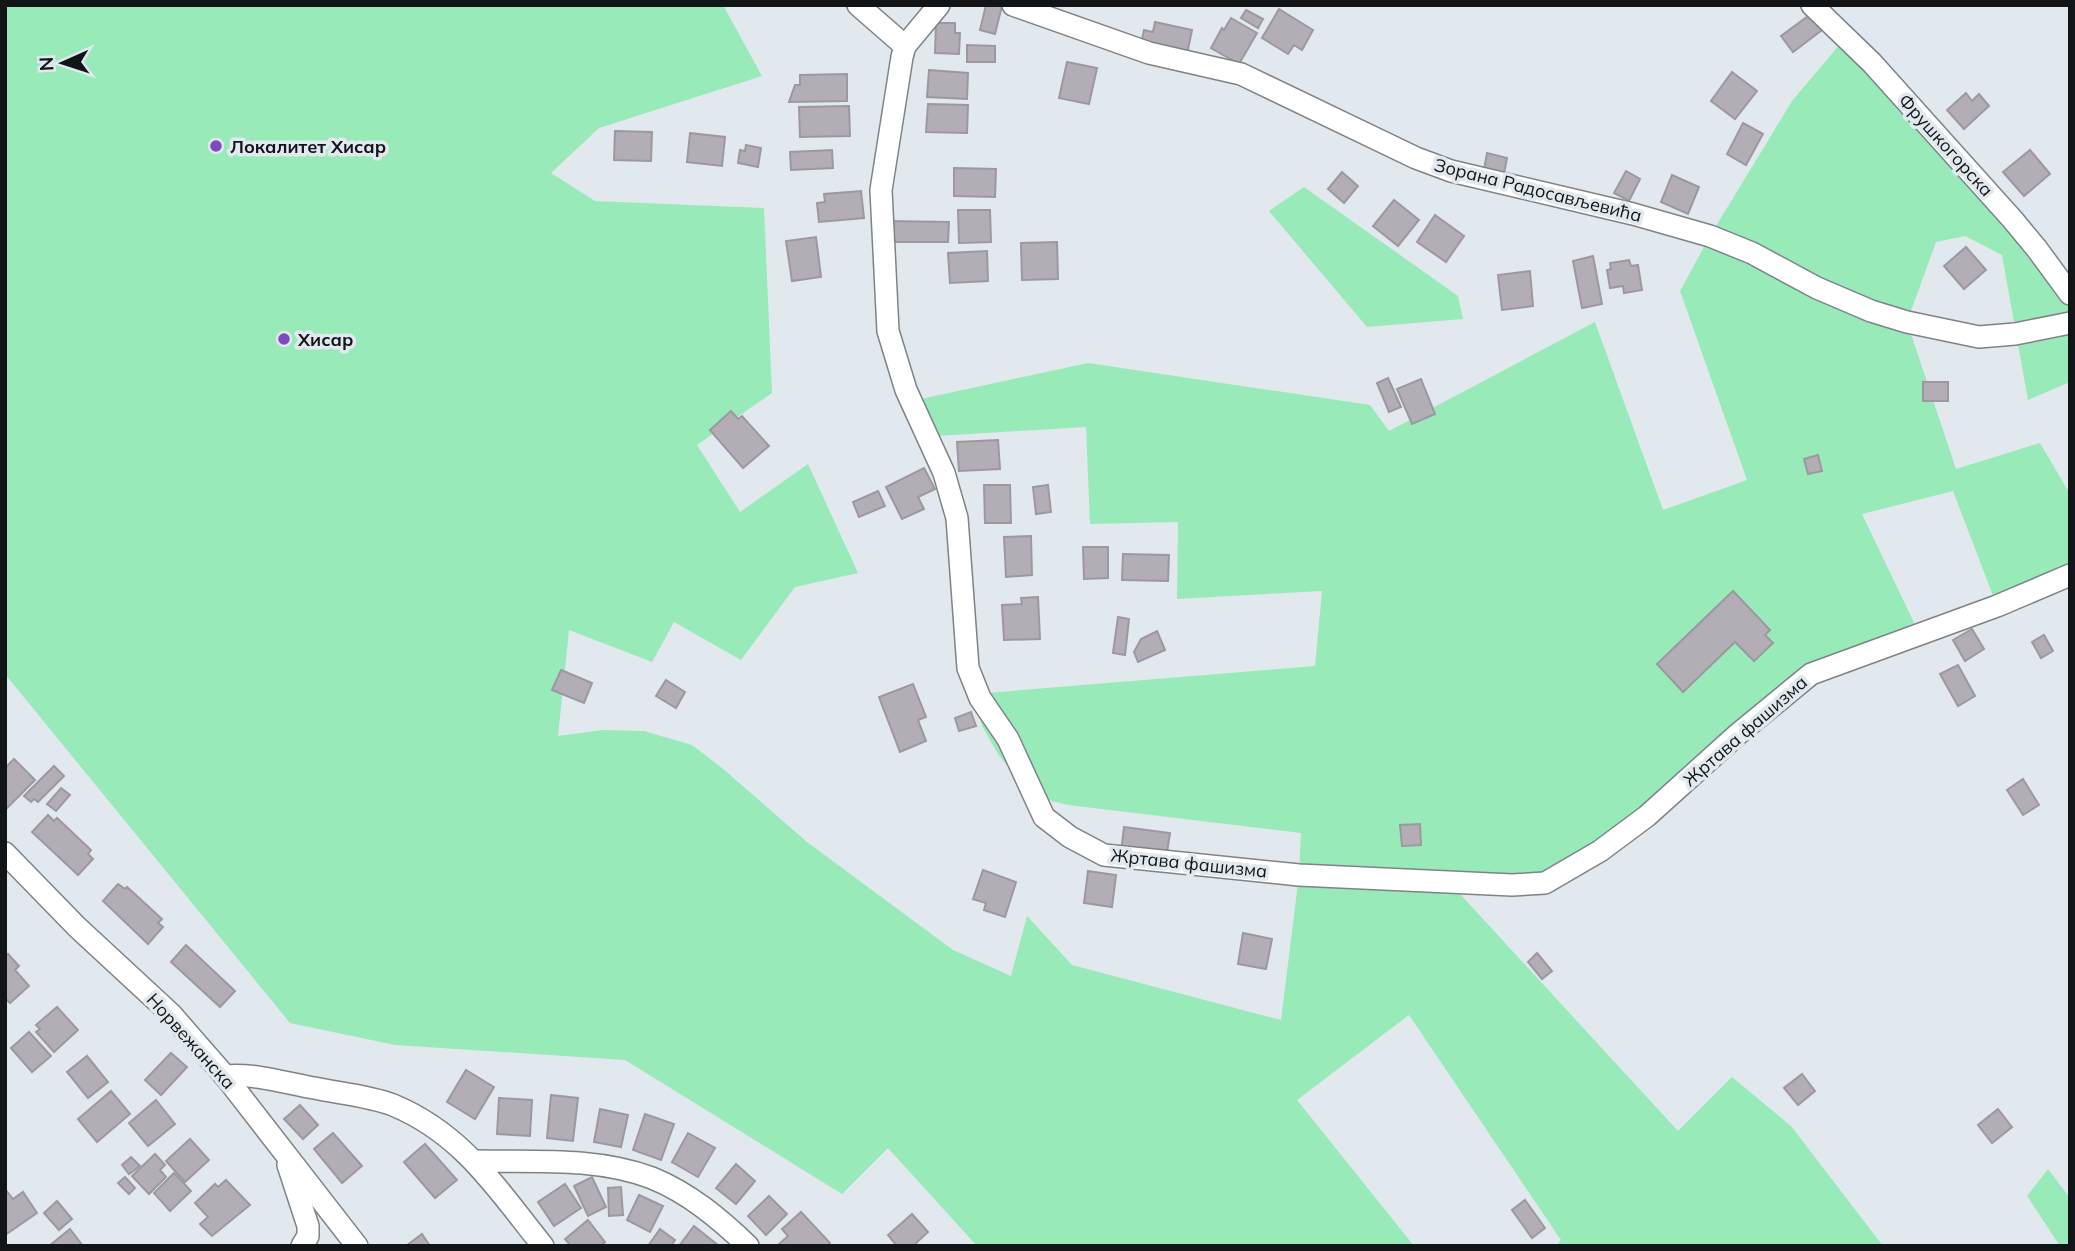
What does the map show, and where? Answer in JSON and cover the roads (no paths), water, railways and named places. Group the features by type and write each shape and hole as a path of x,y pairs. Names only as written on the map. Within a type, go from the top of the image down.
{"street":[{"name":"Жртава фашизма","path":"939,5 905,46 901,57 881,190 888,331 906,390 944,473 957,519 968,668 980,698 1008,739 1044,817 1070,837 1104,855 1299,875 1512,885 1545,883 1600,851 1647,816 1738,734 1811,674 1997,606 2070,575"},
{"name":"Зорана Радосављевића","path":"1013,5 1149,53 1241,74 1416,158 1451,171 1633,214 1710,236 1752,253 1817,288 1871,311 1907,322 1979,337 2015,334 2070,323"},
{"name":"Фрушкогорска","path":"1812,5 1872,63 2013,220 2070,294"},
{"path":"863,6 905,46"},
{"name":"Норвежанска","path":"5,853 77,927 171,1014 225,1076 357,1246"},
{"path":"225,1076 253,1076 391,1104 439,1129 476,1161 543,1246"},
{"path":"286,1156 308,1226 308,1236 302,1246"},
{"path":"476,1161 574,1163 653,1178 724,1222 748,1246"}],"place":[{"name":"Локалитет Хисар","path":"216,146"},
{"name":"Хисар","path":"284,339"}]}
